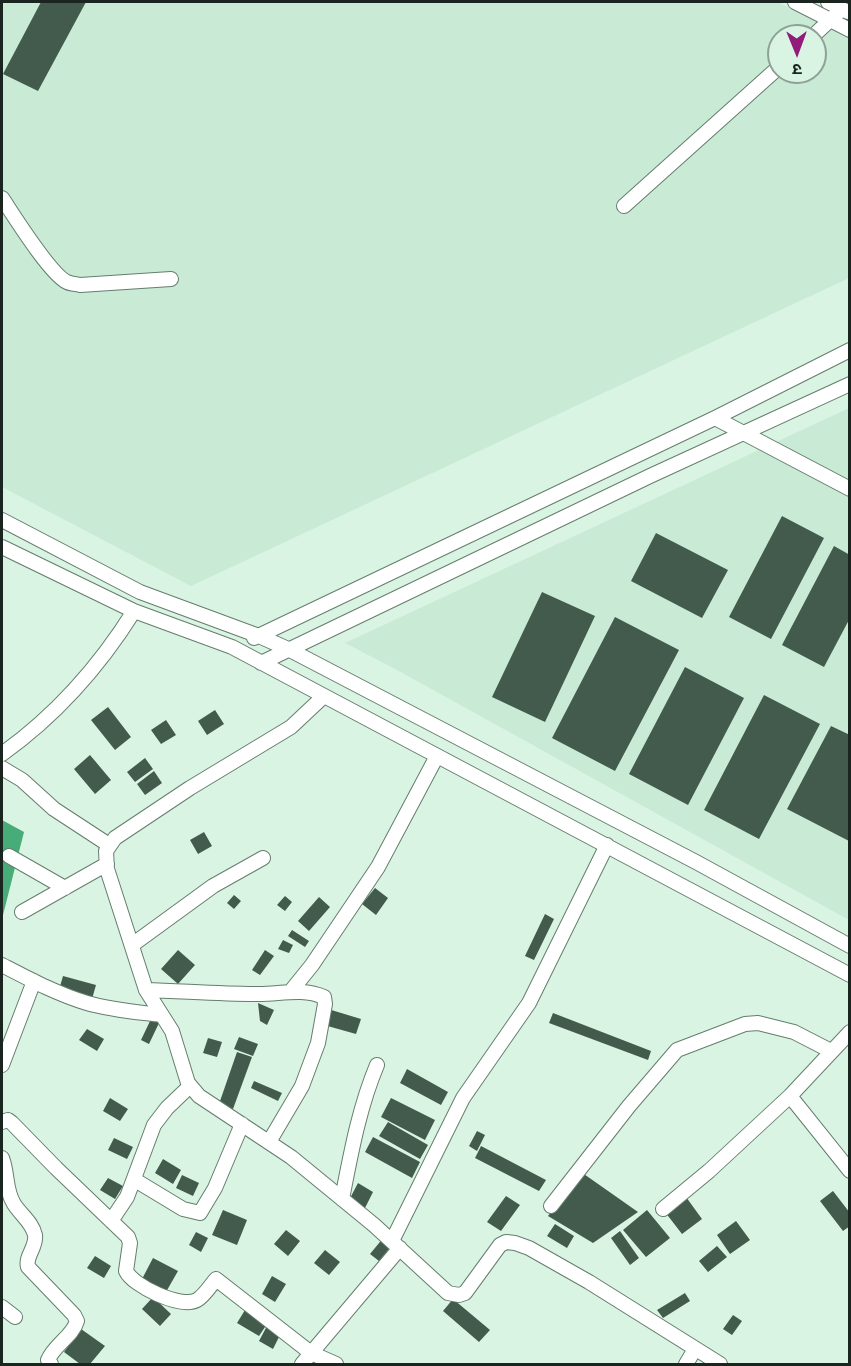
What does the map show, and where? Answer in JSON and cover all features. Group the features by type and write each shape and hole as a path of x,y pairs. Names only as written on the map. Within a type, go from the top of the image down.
{"street":[{"path":"795,2 849,30"},
{"path":"828,2 846,11"},
{"path":"826,24 846,11"},
{"path":"624,206 767,78"},
{"path":"2,198 56,275 67,283 80,285 171,279"},
{"path":"232,647 715,418 849,350"},
{"path":"261,663 849,384"},
{"path":"715,418 849,489"},
{"path":"2,520 140,592 288,649 696,862 849,946"},
{"path":"2,547 134,612 232,647 849,975"},
{"path":"2,754 26,736 71,694 120,634 134,612"},
{"path":"324,696 291,727 190,788 115,838 106,851 106,864 146,990 174,1037 190,1086 199,1096 269,1142 342,1198 448,1293 459,1295 469,1290 500,1245 506,1242 515,1243 529,1248 589,1282 720,1365"},
{"path":"291,991 312,965 378,867 437,756"},
{"path":"2,768 22,780 64,816 109,845"},
{"path":"302,1365 396,1245 463,1098 529,1003 607,845"},
{"path":"9,856 65,888"},
{"path":"132,945 213,886 263,858"},
{"path":"22,912 106,864"},
{"path":"2,964 34,981 95,1005 161,1015"},
{"path":"2,1065 34,981"},
{"path":"146,990 255,994 291,991 324,997 325,1004 318,1043 302,1086 269,1142"},
{"path":"551,1206 629,1106 677,1050 746,1024 758,1023 794,1032 831,1051"},
{"path":"663,1209 790,1096 849,1032"},
{"path":"342,1198 357,1126 377,1065"},
{"path":"111,1221 124,1204 135,1180 154,1125 167,1108 190,1086"},
{"path":"790,1096 849,1171"},
{"path":"2,1122 8,1120 12,1123 128,1237 130,1243 126,1271 139,1285 167,1298 194,1301 216,1279 311,1353 336,1365"},
{"path":"135,1180 183,1209 200,1213 215,1188 242,1124"},
{"path":"2,1158 11,1199 32,1226 34,1234 35,1240 27,1262 28,1267 74,1315 77,1321 74,1328 50,1354 48,1364"},
{"path":"2,1307 15,1317"},
{"path":"686,1365 695,1349"}],"shaded area":[{"path":"2,2 778,2 820,24 767,24 767,84 827,84 827,28 849,39 849,278 191,586 2,487"},
{"path":"849,408 849,920 345,643"},
{"path":"2,820 24,832 2,919"}],"building":[{"path":"41,2 86,2 38,91 3,74"},
{"path":"782,516 824,538 771,639 729,617"},
{"path":"656,533 728,570 702,618 631,581"},
{"path":"834,546 850,555 850,618 824,667 782,645"},
{"path":"542,592 595,616 545,722 492,697"},
{"path":"615,617 679,650 615,771 552,738"},
{"path":"685,667 744,698 688,805 629,774"},
{"path":"764,695 820,724 759,839 704,810"},
{"path":"108,707 131,737 115,750 91,720"},
{"path":"215,710 224,724 207,735 198,721"},
{"path":"166,720 176,735 161,744 151,730"},
{"path":"831,726 850,735 849,841 787,809"},
{"path":"90,755 111,780 95,794 74,769"},
{"path":"145,758 153,769 135,782 127,772"},
{"path":"154,771 162,783 145,795 137,784"},
{"path":"204,832 212,846 198,854 190,840"},
{"path":"375,888 388,898 376,915 362,904"},
{"path":"234,895 241,901 234,909 227,903"},
{"path":"285,896 292,902 285,911 277,905"},
{"path":"319,897 330,907 309,931 298,921"},
{"path":"545,914 554,919 534,960 525,956"},
{"path":"292,930 309,941 305,947 288,936"},
{"path":"283,940 293,945 289,953 278,949"},
{"path":"178,950 195,965 178,984 161,969"},
{"path":"265,950 274,956 260,975 252,970"},
{"path":"63,976 96,985 92,999 59,990"},
{"path":"258,1003 274,1010 267,1025 260,1021"},
{"path":"328,1009 361,1019 356,1034 324,1025"},
{"path":"553,1013 651,1051 648,1060 549,1023"},
{"path":"151,1019 159,1023 149,1044 141,1040"},
{"path":"87,1029 104,1039 97,1051 79,1040"},
{"path":"239,1037 258,1044 253,1056 234,1049"},
{"path":"208,1038 222,1042 217,1057 203,1053"},
{"path":"237,1052 252,1057 233,1109 219,1104"},
{"path":"407,1069 448,1092 441,1105 400,1083"},
{"path":"254,1081 282,1093 278,1101 251,1088"},
{"path":"110,1098 128,1109 120,1121 103,1111"},
{"path":"391,1098 435,1120 425,1140 381,1117"},
{"path":"388,1122 428,1145 420,1159 379,1136"},
{"path":"477,1131 485,1135 477,1151 469,1146"},
{"path":"373,1137 420,1162 412,1178 365,1152"},
{"path":"114,1138 133,1147 127,1159 108,1150"},
{"path":"481,1146 546,1180 539,1191 475,1158"},
{"path":"163,1159 181,1170 173,1184 155,1173"},
{"path":"581,1172 638,1212 593,1243 548,1216"},
{"path":"182,1175 199,1183 193,1196 176,1188"},
{"path":"108,1178 123,1186 115,1199 100,1190"},
{"path":"358,1183 373,1192 364,1210 348,1202"},
{"path":"833,1191 850,1213 850,1226 843,1231 820,1201"},
{"path":"506,1196 520,1205 501,1231 487,1222"},
{"path":"686,1197 702,1219 682,1234 665,1212"},
{"path":"223,1210 247,1220 237,1245 212,1235"},
{"path":"647,1210 670,1238 646,1257 623,1230"},
{"path":"736,1221 750,1240 730,1254 717,1235"},
{"path":"555,1224 574,1236 567,1248 547,1236"},
{"path":"286,1230 300,1241 288,1256 274,1244"},
{"path":"620,1231 639,1258 630,1265 611,1238"},
{"path":"196,1232 208,1238 201,1252 189,1245"},
{"path":"384,1237 393,1244 379,1261 370,1254"},
{"path":"717,1246 727,1257 708,1272 699,1261"},
{"path":"325,1250 340,1262 329,1275 314,1263"},
{"path":"95,1256 111,1266 104,1278 87,1268"},
{"path":"153,1258 178,1271 166,1292 142,1279"},
{"path":"272,1276 286,1284 275,1302 262,1294"},
{"path":"685,1293 690,1301 663,1318 657,1310"},
{"path":"153,1297 171,1314 160,1326 142,1309"},
{"path":"453,1299 490,1330 479,1342 443,1311"},
{"path":"245,1310 267,1324 259,1336 237,1323"},
{"path":"733,1315 742,1321 732,1335 723,1329"},
{"path":"267,1326 281,1333 273,1349 259,1341"},
{"path":"81,1329 105,1346 90,1364 80,1364 64,1352"}]}
